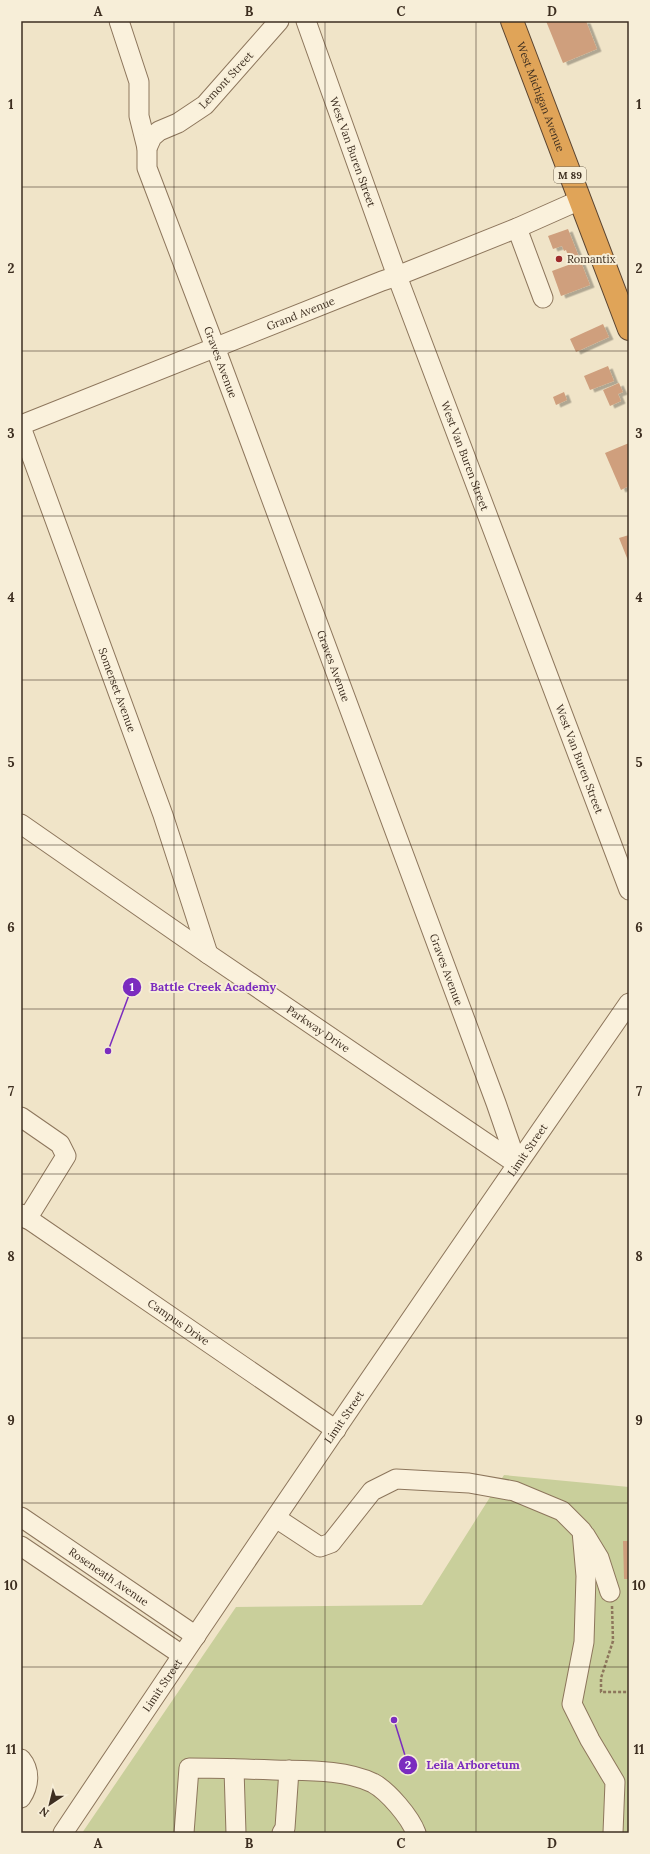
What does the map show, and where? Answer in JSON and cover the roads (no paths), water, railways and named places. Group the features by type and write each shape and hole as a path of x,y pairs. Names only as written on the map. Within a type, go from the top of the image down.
{"highway":[{"name":"West Michigan Avenue","path":"512,21 629,329"}],"street":[{"path":"119,21 139,82 139,116 147,148"},
{"name":"Lemont Street","path":"147,148 152,137 159,131 178,123 205,106 279,21"},
{"name":"West Van Buren Street","path":"306,21 397,276 629,890"},
{"name":"Graves Avenue","path":"147,148 147,168 216,347 496,1103 517,1164"},
{"name":"Grand Avenue","path":"21,426 517,228 580,200"},
{"path":"517,228 543,298"},
{"name":"Somerset Avenue","path":"21,426 163,815 208,954"},
{"name":"Parkway Drive","path":"21,824 208,954 517,1164"},
{"name":"Limit Street","path":"63,1833 182,1655 517,1164 629,1003"},
{"path":"21,1117 60,1144 66,1156 24,1216"},
{"name":"Campus Drive","path":"24,1216 336,1430"},
{"path":"276,1518 320,1547 331,1543 372,1491 396,1479 469,1483 514,1491 562,1511 582,1531 598,1558 610,1592"},
{"name":"Roseneath Avenue","path":"21,1517 196,1636"},
{"path":"582,1531 586,1576 584,1642 572,1704 590,1740 615,1782 622,1786 614,1833"},
{"path":"21,1546 182,1655"},
{"path":"21,1760 29,1778 21,1798"},
{"path":"184,1833 189,1768 315,1771 351,1776 374,1784 395,1802 412,1823 416,1833"},
{"path":"234,1769 236,1833"},
{"path":"282,1833 285,1828 289,1770"}],"place":[{"name":"Romantix","path":"559,259"},
{"name":"Battle Creek Academy","path":"108,1051"},
{"name":"Leila Arboretum","path":"394,1720"}]}
